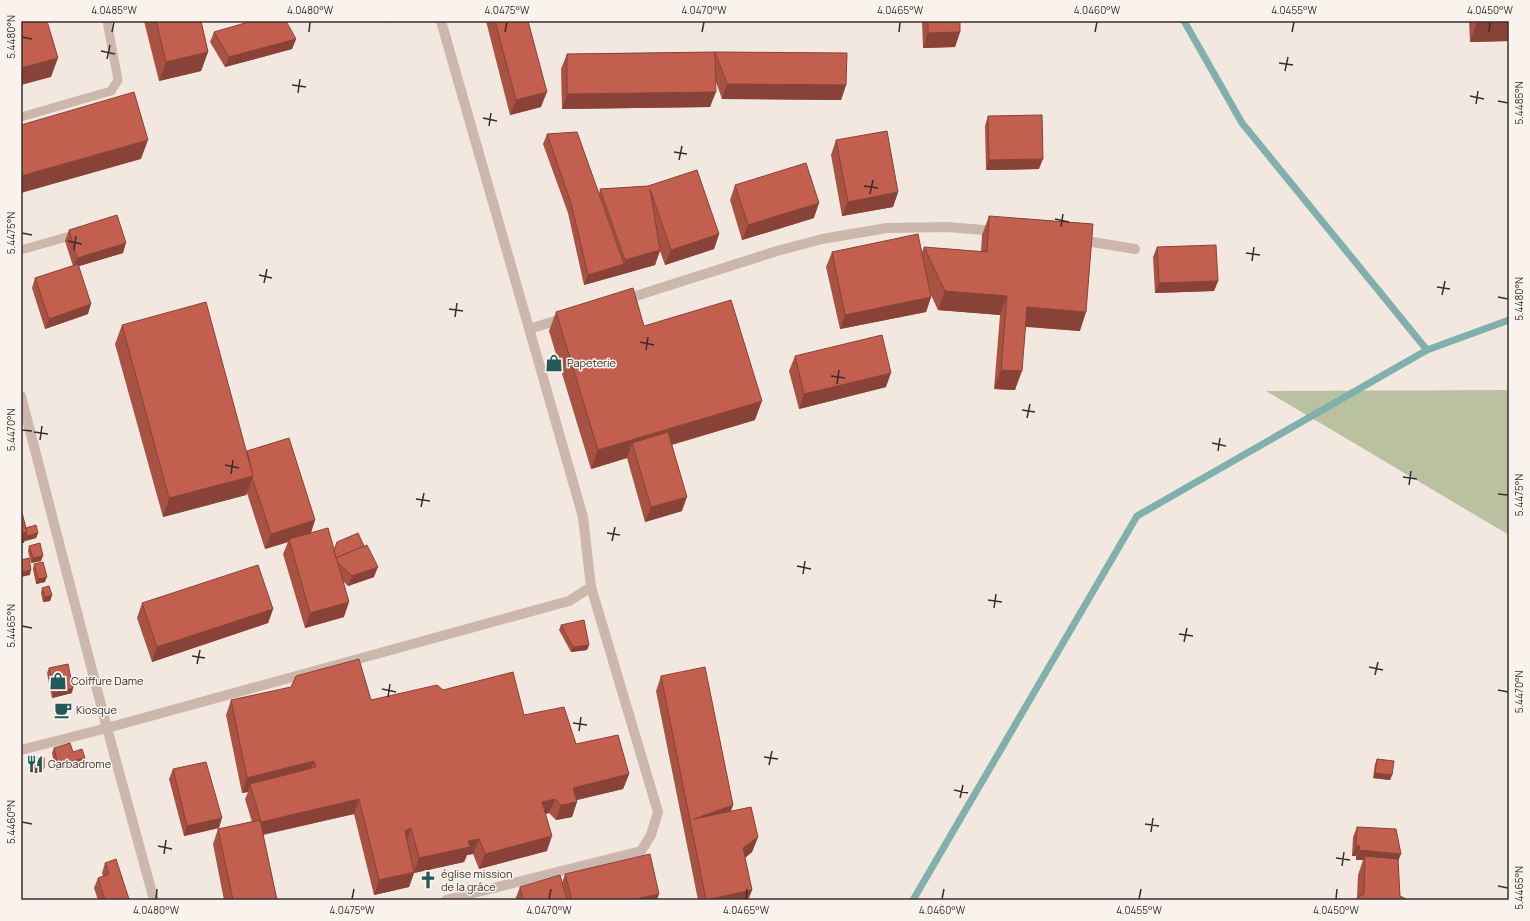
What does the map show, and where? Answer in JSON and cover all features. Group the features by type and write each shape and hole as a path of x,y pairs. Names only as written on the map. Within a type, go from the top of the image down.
{"street":[{"path":"441,21 583,517 591,587 658,812 651,835 640,851 446,900"},
{"path":"611,304 777,251 822,239 887,228 947,227 1005,231"},
{"path":"1069,238 1135,249"},
{"path":"529,330 574,315"},
{"path":"21,396 107,728 154,900"},
{"path":"21,750 107,728 569,601 591,587"}],"lane":[{"path":"21,117 111,91 118,80 107,21"},
{"path":"21,250 85,231"}],"green space":[{"path":"1509,390 1509,535 1266,391"}],"building":[{"path":"21,21 47,21 58,58 21,68"},
{"path":"156,21 201,21 208,52 166,62"},
{"path":"252,21 286,21 296,39 229,57 214,32"},
{"path":"495,21 528,21 547,92 516,100"},
{"path":"928,21 960,21 960,32 928,33"},
{"path":"1477,21 1509,21 1509,22 1477,23"},
{"path":"715,52 847,53 846,85 727,84"},
{"path":"715,52 716,92 567,94 567,54"},
{"path":"134,92 148,140 21,176 21,125"},
{"path":"1042,115 1043,159 989,160 988,116"},
{"path":"887,131 898,192 848,202 836,140"},
{"path":"577,132 624,264 588,275 571,203 547,134"},
{"path":"806,163 819,203 748,225 735,185"},
{"path":"697,170 719,234 671,250 650,189 660,250 625,260 600,189 648,186"},
{"path":"117,215 126,243 77,258 69,230"},
{"path":"989,216 1093,224 1086,312 1027,307 1022,371 1001,370 1007,296 945,291 924,247 987,252"},
{"path":"918,234 931,297 845,315 832,252"},
{"path":"1216,245 1218,281 1159,283 1157,247"},
{"path":"78,264 91,304 49,319 35,278"},
{"path":"633,288 644,326 731,300 762,401 598,450 556,312"},
{"path":"206,302 253,476 169,498 122,325"},
{"path":"882,335 891,373 804,394 795,356"},
{"path":"668,432 687,497 651,507 632,443"},
{"path":"289,438 315,520 271,534 252,478 253,476 247,451"},
{"path":"21,509 27,532 21,534"},
{"path":"36,525 38,533 27,536 26,528"},
{"path":"328,528 349,602 310,613 289,539"},
{"path":"358,533 364,546 336,558 334,551 337,542"},
{"path":"40,543 43,556 33,558 29,546"},
{"path":"367,545 378,567 352,576 338,563 336,558"},
{"path":"29,558 31,570 21,572 21,560"},
{"path":"43,562 47,577 38,579 34,564"},
{"path":"258,565 273,609 157,647 142,603"},
{"path":"49,586 52,595 45,597 42,588"},
{"path":"584,620 589,645 573,647 561,625"},
{"path":"359,659 371,700 437,685 443,690 513,672 524,715 564,707 576,744 618,735 629,774 573,788 577,802 561,805 555,799 542,802 552,836 485,854 479,839 468,841 470,847 419,858 411,828 405,831 414,872 379,880 359,799 261,822 250,784 316,767 314,761 247,778 231,700 291,687 296,676"},
{"path":"68,664 73,688 54,693 49,668"},
{"path":"705,667 733,805 694,819 751,807 758,837 743,848 752,890 706,900 661,676"},
{"path":"70,743 73,752 82,749 85,758 58,765 54,748"},
{"path":"34,758 44,758 44,768 34,767"},
{"path":"1377,759 1394,761 1392,775 1375,773"},
{"path":"206,762 222,818 187,826 173,769"},
{"path":"260,820 277,900 233,900 218,829"},
{"path":"1357,827 1396,829 1401,854 1359,850 1360,846 1356,846"},
{"path":"650,854 659,894 631,900 572,900 565,874"},
{"path":"1365,856 1398,859 1400,896 1408,900 1354,900 1364,894"},
{"path":"116,859 129,899 105,900 98,878 109,874 105,863"},
{"path":"560,875 567,900 523,900 520,887"}],"waterway":[{"path":"1184,21 1242,123 1427,350"},
{"path":"913,900 1137,516 1427,350 1509,320"}],"place":[{"name":"Papeterie","path":"554,363"},
{"name":"Coiffure Dame","path":"58,681"},
{"name":"Kiosque","path":"63,710"},
{"name":"Garbadrome","path":"35,764"},
{"name":"église mission de la grâce","path":"428,880"}]}
